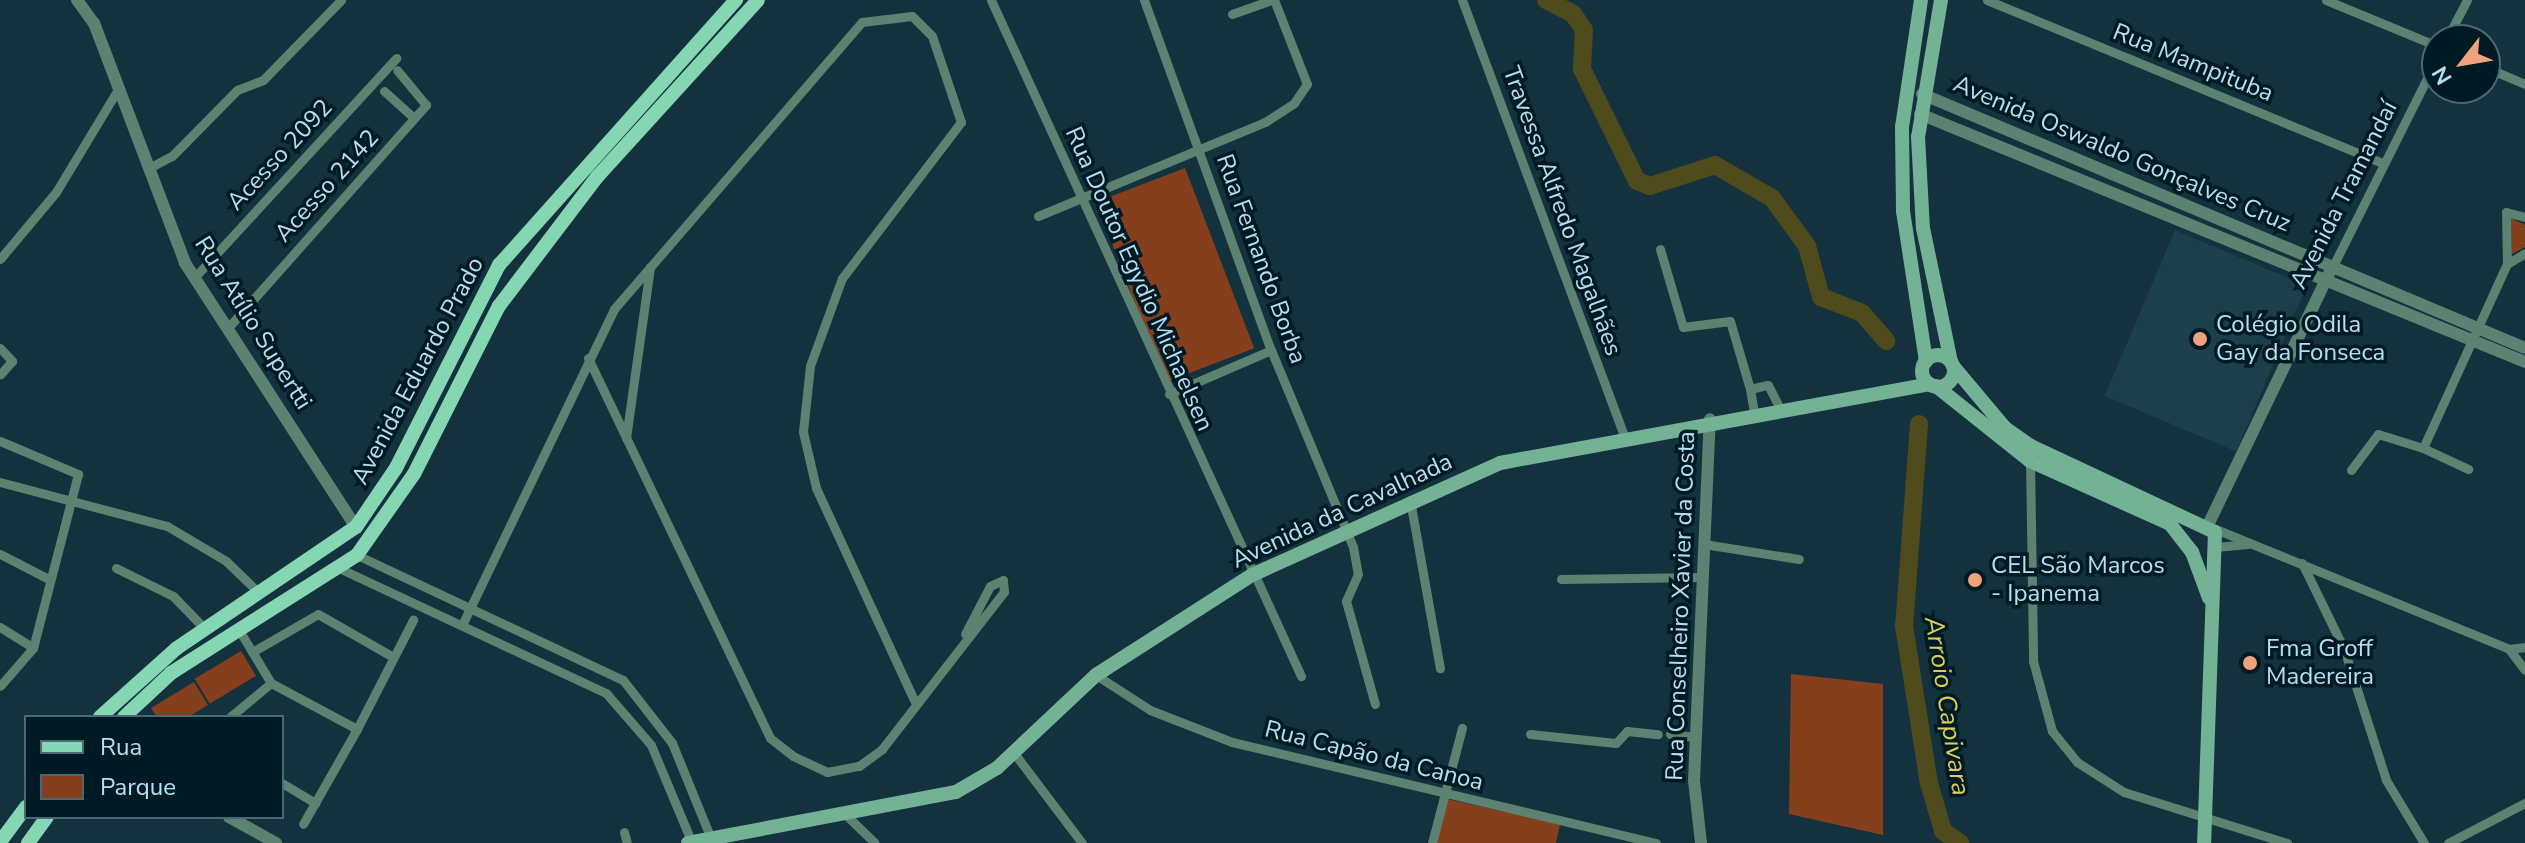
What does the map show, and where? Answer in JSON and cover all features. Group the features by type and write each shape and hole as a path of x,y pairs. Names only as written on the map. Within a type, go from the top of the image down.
{"main road":[{"name":"Avenida Eduardo Prado","path":"102,715 206,630 262,595 356,527 396,468 480,294 542,212 667,84 736,0"},
{"name":"Avenida Eduardo Prado","path":"126,715 171,673 341,569 357,555 414,474 499,306 559,225 755,0"},
{"path":"1921,0 1902,127 1903,211 1924,364 1933,385 2030,461 2170,524 2189,546 2210,601"},
{"path":"1933,385 1948,383 1952,364 1923,228 1920,114 1941,0"},
{"path":"542,212 559,225"},
{"path":"480,294 499,306"},
{"path":"1924,364 1942,355 2005,428 2031,446 2207,525 2215,547 2210,601 2204,843"},
{"name":"Avenida da Cavalhada","path":"1888,389 1924,364"},
{"name":"Avenida da Cavalhada","path":"691,843 848,817 956,792 1014,753 1096,675 1252,575 1410,500 1500,463 1710,419 1888,389 1933,385"},
{"path":"2189,546 2207,525"},
{"path":"2189,546 2215,547"},
{"path":"2,834 24,809"},
{"path":"28,843 46,819"}],"street":[{"name":"Rua Atílio Supertti","path":"77,0 94,23 117,91 194,278 356,527"},
{"path":"149,168 298,44 341,0"},
{"name":"Rua Doutor Egydio Michaelsen","path":"991,0 1252,575 1301,676"},
{"name":"Rua Fernando Borba","path":"1144,0 1271,350 1346,529 1358,574 1346,601 1375,704"},
{"path":"1038,216 1265,122 1304,94 1307,84 1272,0 1232,14"},
{"name":"Travessa Alfredo Magalhães","path":"1462,0 1624,436"},
{"name":"Rua Mampituba","path":"1987,0 2383,163"},
{"path":"2326,0 2421,39"},
{"path":"2454,24 2467,0"},
{"path":"462,625 588,358 650,264 862,22 892,14 927,28 961,122 842,278 810,366 803,432 816,488 914,700"},
{"name":"Acesso 2092","path":"194,278 396,58"},
{"path":"384,91 414,118 426,99 397,70"},
{"path":"2501,74 2525,84"},
{"name":"Avenida Tramandaí","path":"2207,525 2421,89"},
{"path":"0,259 56,192 117,91"},
{"name":"Avenida Oswaldo Gonçalves Cruz","path":"1922,94 2333,266 2525,362"},
{"name":"Avenida Oswaldo Gonçalves Cruz","path":"1920,114 2327,279 2474,334 2525,348"},
{"name":"Acesso 2142","path":"227,329 414,118"},
{"path":"2063,172 2069,157"},
{"path":"2189,224 2194,209"},
{"path":"2423,448 2507,264 2506,212 2525,217"},
{"path":"1660,249 1683,327 1730,321 1754,412"},
{"path":"2507,264 2525,253"},
{"path":"626,442 650,264"},
{"path":"0,348 12,361 0,375"},
{"path":"1169,394 1271,350"},
{"path":"588,358 770,738 827,772 859,766 882,749 914,700 965,634 1004,592 1003,580 990,586 965,634"},
{"path":"1750,389 1772,387 1779,407"},
{"name":"Rua Conselheiro Xavier da Costa","path":"1701,843 1695,737 1710,419"},
{"path":"2351,470 2371,439 2388,432 2468,469"},
{"path":"0,441 78,474 47,578 33,648 0,686"},
{"path":"2030,461 2033,661 2052,731 2100,779 2287,843"},
{"path":"0,482 71,498 167,526 226,561 262,595"},
{"path":"1410,500 1440,668"},
{"path":"2207,525 2509,649 2525,647"},
{"path":"1704,544 1799,559"},
{"path":"2215,547 2252,544"},
{"path":"0,554 47,578"},
{"path":"357,555 470,605 623,680 672,743 712,840"},
{"path":"2302,563 2344,649 2386,780 2424,843"},
{"path":"116,568 173,596 206,630"},
{"path":"341,569 594,684 623,707 651,745 691,843"},
{"path":"1561,579 1702,577"},
{"path":"250,649 318,614 393,657"},
{"path":"303,824 357,729 413,620"},
{"path":"0,627 33,648"},
{"path":"239,630 271,683 357,729"},
{"path":"2509,649 2525,670"},
{"name":"Rua Capão da Canoa","path":"1096,675 1150,710 1232,742 1444,795 1656,843"},
{"path":"232,715 271,683"},
{"path":"1432,843 1462,728"},
{"path":"1530,734 1616,743 1627,731 1658,734"},
{"path":"1670,734 1695,737"},
{"path":"1014,753 1082,843"},
{"path":"284,784 315,803"},
{"path":"2448,843 2525,803"},
{"path":"848,817 875,843"},
{"path":"233,819 276,843"}],"shaded area":[{"name":"Colégio Odila Gay da Fonseca","path":"2175,230 2307,286 2236,452 2105,396"}],"green space":[{"path":"1185,168 1254,348 1165,382 1096,202"},
{"path":"2511,218 2525,225 2525,247 2512,254"},
{"path":"241,651 256,676 210,704 195,679"},
{"path":"1791,674 1883,684 1883,835 1789,814"},
{"path":"194,682 208,705 191,715 156,715 151,708"},
{"path":"1447,799 1560,824 1556,843 1436,843"}],"waterway":[{"name":"Arroio Capivara","path":"1546,0 1573,14 1584,30 1582,69 1637,181 1650,186 1715,165 1772,198 1807,246 1821,297 1862,313 1886,341"},
{"name":"Arroio Capivara","path":"1919,424 1904,626 1929,783 1943,831 1960,843"}],"place":[{"name":"Colégio Odila Gay da Fonseca","path":"2200,339"},
{"name":"CEL São Marcos - Ipanema","path":"1975,580"},
{"name":"Fma Groff Madereira","path":"2250,663"}]}
